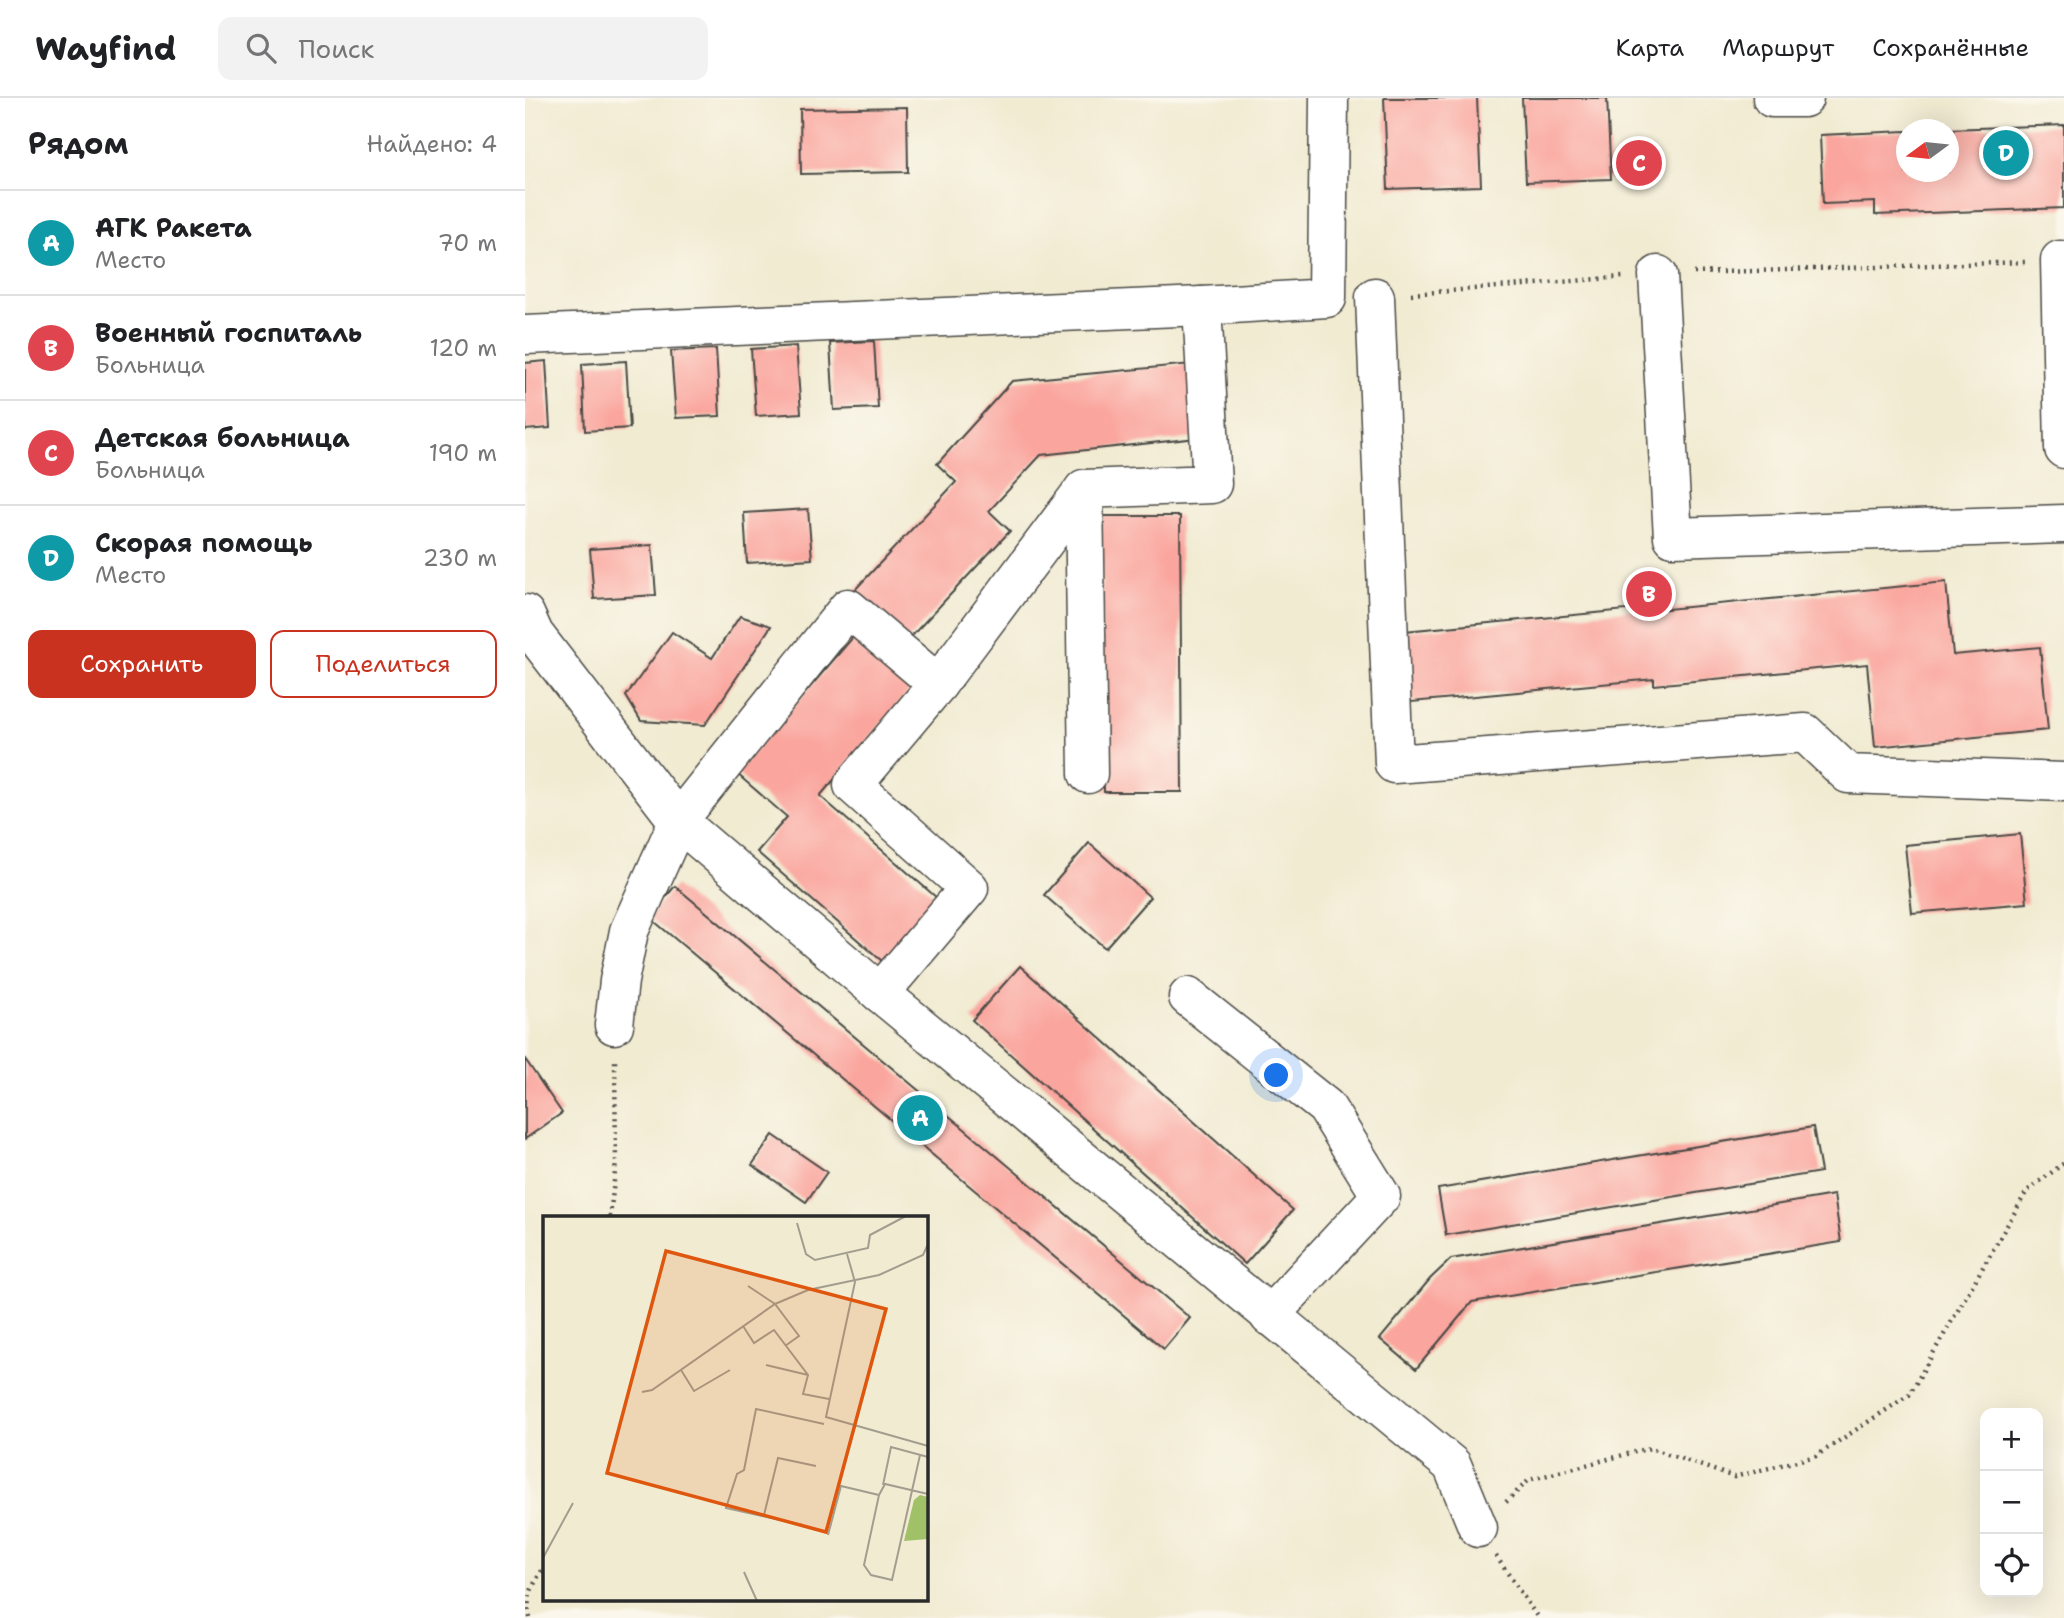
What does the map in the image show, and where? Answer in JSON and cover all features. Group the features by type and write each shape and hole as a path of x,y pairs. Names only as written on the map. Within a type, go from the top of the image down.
{"street":[{"path":"525,335 1202,306 1327,298 1329,98"},
{"path":"1772,98 1804,98"},
{"path":"2060,260 2064,449"},
{"path":"1658,275 1673,537 2064,524"},
{"path":"1375,297 1394,764 1805,733 1848,774 2064,782"},
{"path":"1084,489 1212,484 1202,306"},
{"path":"880,993 969,888 853,785 938,684 1084,489"},
{"path":"1084,489 1088,774"},
{"path":"614,1025 629,931 678,821 848,608 938,684"},
{"path":"525,614 534,634 678,821 880,993 1452,1465 1478,1528"},
{"path":"1188,997 1326,1107 1381,1196 1269,1316"}],"path":[{"path":"610,1216 616,1163 614,1025"},
{"path":"1538,1618 1478,1528 1529,1480 1650,1448 1734,1477 1816,1455 1909,1395 2027,1191 2064,1163"},
{"path":"530,1618 527,1603 531,1587 543,1569"}],"building":[{"path":"1384,98 1477,98 1481,186 1388,189"},
{"path":"1522,98 1607,98 1611,179 1526,182"},
{"path":"907,107 908,172 801,174 800,109"},
{"path":"2064,125 2064,208 1875,215 1875,202 1823,204 1820,135 1896,131 1896,182 1959,182 1959,129"},
{"path":"874,341 878,408 834,410 830,343"},
{"path":"796,346 801,413 756,416 751,349"},
{"path":"716,349 720,416 676,418 671,351"},
{"path":"546,361 550,428 525,430 525,363"},
{"path":"626,361 630,428 585,431 582,364"},
{"path":"1202,363 1206,437 1041,455 989,511 1010,531 905,643 851,594 956,482 937,464 1012,381"},
{"path":"808,509 812,559 747,563 744,513"},
{"path":"1101,516 1180,516 1182,792 1104,792"},
{"path":"652,545 656,595 594,599 590,549"},
{"path":"1946,582 1953,655 2040,647 2048,730 1875,747 1867,664 1654,685 1654,679 1401,703 1394,632"},
{"path":"740,616 771,626 705,725 641,721 626,696 672,632 712,658"},
{"path":"854,636 913,687 820,796 945,905 890,968 757,852 787,817 736,773"},
{"path":"2020,834 2027,903 1912,913 1905,845"},
{"path":"1089,843 1150,897 1105,948 1044,895"},
{"path":"675,886 1190,1318 1164,1349 649,917"},
{"path":"1020,966 1293,1210 1245,1264 972,1020"},
{"path":"525,1059 562,1113 525,1139"},
{"path":"1813,1127 1821,1172 1446,1235 1438,1189"},
{"path":"773,1135 827,1172 806,1202 752,1165"},
{"path":"1834,1195 1841,1242 1472,1302 1416,1369 1380,1339 1430,1279 1451,1259"}],"place":[{"name":"Скорая помощь","path":"2006,153"},
{"name":"Детская больница","path":"1639,163"},
{"name":"Военный госпиталь","path":"1649,594"},
{"name":"АГК Ракета","path":"920,1118"}]}
